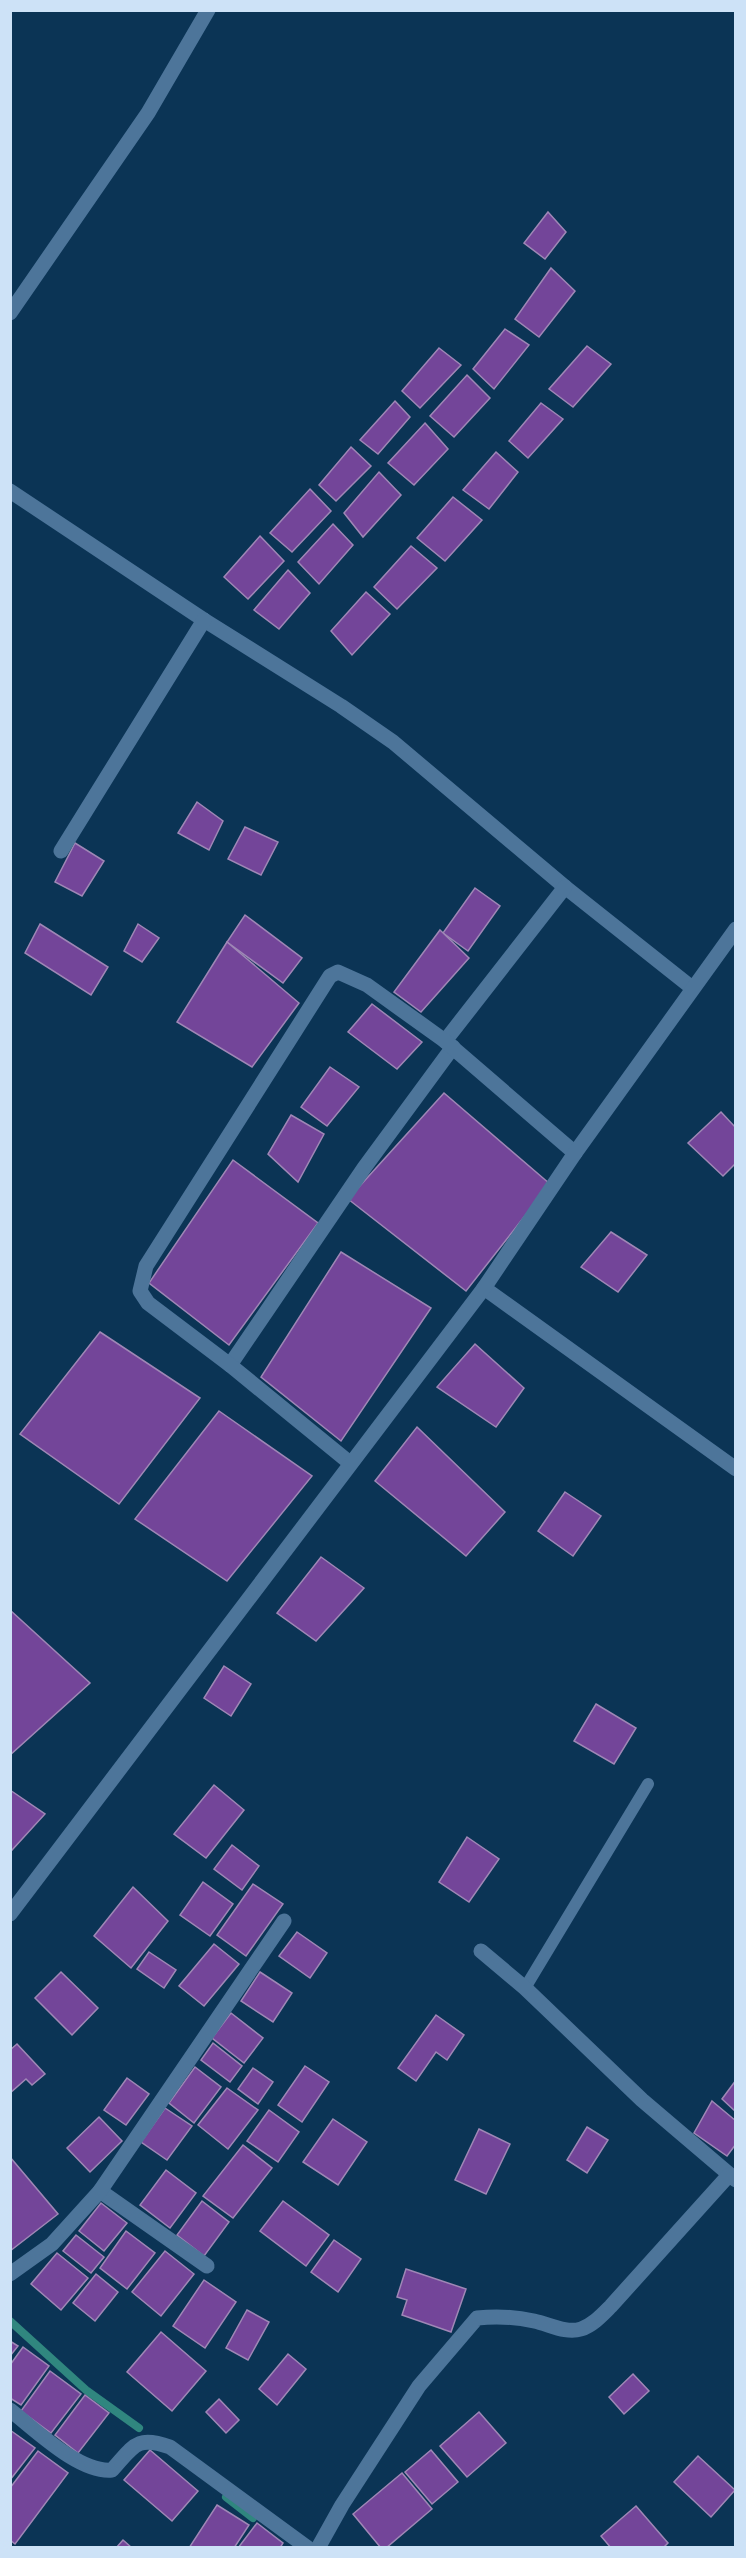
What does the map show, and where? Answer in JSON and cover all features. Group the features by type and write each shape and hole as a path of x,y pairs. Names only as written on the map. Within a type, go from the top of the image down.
{"street":[{"path":"10,313 148,113 208,10"},
{"path":"10,491 393,742 565,887 691,987"},
{"path":"61,851 204,620"},
{"path":"230,1365 449,1044 565,887"},
{"path":"10,1914 484,1288 574,1153 691,987 735,929"},
{"path":"350,1463 230,1365 148,1303 140,1291 146,1266 330,976 338,972 367,985 449,1044 574,1153"},
{"path":"484,1288 735,1469"},
{"path":"10,2274 52,2244 100,2190 284,1922"},
{"path":"10,2410 79,2462 99,2471 112,2470 137,2445 144,2442 150,2440 170,2446 315,2546 419,2386 477,2318 496,2316 534,2321 560,2329 579,2330 591,2325 611,2307 732,2178 642,2100 525,1988 481,1951"},
{"path":"100,2190 207,2266"}],"lane":[{"path":"525,1988 648,1784"}],"building":[{"path":"548,212 566,232 545,259 524,243"},
{"path":"551,268 575,291 539,337 515,319"},
{"path":"505,329 529,345 494,389 473,369"},
{"path":"587,346 611,364 573,407 549,389"},
{"path":"439,348 461,365 420,408 402,391"},
{"path":"467,375 490,398 454,437 430,416"},
{"path":"395,401 410,417 378,454 360,440"},
{"path":"541,403 563,419 528,458 509,441"},
{"path":"425,423 448,449 414,485 388,463"},
{"path":"351,447 371,466 336,501 319,485"},
{"path":"496,452 518,472 489,509 463,490"},
{"path":"379,472 401,495 363,537 344,513"},
{"path":"310,489 331,511 292,552 270,533"},
{"path":"453,497 482,520 445,561 417,538"},
{"path":"333,524 353,545 319,584 298,562"},
{"path":"260,536 284,561 248,599 224,577"},
{"path":"411,546 437,568 397,609 374,587"},
{"path":"288,570 310,593 279,629 254,610"},
{"path":"366,592 390,614 352,655 331,631"},
{"path":"197,802 223,821 209,850 178,833"},
{"path":"245,827 278,842 261,875 228,859"},
{"path":"75,843 104,861 82,896 55,882"},
{"path":"475,888 500,906 468,951 443,933"},
{"path":"245,915 302,958 283,983 227,942"},
{"path":"40,924 108,967 91,995 25,953"},
{"path":"138,924 159,938 142,962 124,951"},
{"path":"440,930 469,958 421,1012 394,992"},
{"path":"227,942 299,1003 252,1067 177,1022"},
{"path":"372,1004 422,1042 397,1069 348,1032"},
{"path":"330,1067 359,1087 327,1126 301,1107"},
{"path":"444,1093 550,1184 466,1291 348,1199"},
{"path":"721,1112 736,1128 736,1163 723,1176 688,1143"},
{"path":"291,1115 324,1134 298,1182 268,1154"},
{"path":"233,1160 318,1223 229,1345 149,1283"},
{"path":"611,1232 647,1255 618,1292 581,1267"},
{"path":"341,1252 431,1308 341,1441 261,1377"},
{"path":"100,1332 200,1398 119,1504 20,1434"},
{"path":"475,1344 524,1388 496,1427 437,1387"},
{"path":"219,1411 312,1476 227,1581 135,1519"},
{"path":"417,1427 505,1512 466,1556 375,1481"},
{"path":"565,1492 601,1516 573,1556 538,1531"},
{"path":"321,1557 364,1588 316,1641 277,1613"},
{"path":"10,1610 90,1683 10,1755"},
{"path":"224,1666 251,1684 231,1716 204,1698"},
{"path":"596,1704 636,1728 614,1764 574,1741"},
{"path":"214,1785 244,1810 206,1858 174,1834"},
{"path":"10,1790 45,1814 12,1850 10,1849"},
{"path":"467,1837 499,1859 469,1902 439,1882"},
{"path":"232,1845 259,1866 242,1890 214,1869"},
{"path":"203,1882 233,1904 210,1936 180,1915"},
{"path":"253,1884 283,1904 246,1956 217,1935"},
{"path":"133,1887 168,1921 131,1968 94,1936"},
{"path":"297,1932 327,1953 310,1978 279,1956"},
{"path":"214,1944 239,1964 204,2006 179,1986"},
{"path":"149,1952 176,1970 164,1988 137,1969"},
{"path":"61,1972 98,2008 72,2035 35,1998"},
{"path":"260,1972 292,1993 273,2022 241,2001"},
{"path":"231,2013 263,2038 244,2063 212,2038"},
{"path":"436,2015 464,2035 447,2060 436,2052 416,2081 398,2068"},
{"path":"213,2043 242,2066 230,2082 201,2060"},
{"path":"17,2044 45,2074 32,2085 26,2079 10,2093 10,2050"},
{"path":"305,2066 329,2082 302,2122 278,2105"},
{"path":"195,2067 221,2087 194,2123 169,2103"},
{"path":"253,2068 273,2082 258,2104 238,2089"},
{"path":"127,2078 149,2094 126,2125 104,2110"},
{"path":"736,2080 736,2112 722,2099"},
{"path":"227,2088 258,2110 228,2149 198,2125"},
{"path":"712,2101 736,2121 736,2144 727,2156 694,2133"},
{"path":"165,2108 192,2126 167,2160 141,2142"},
{"path":"269,2110 299,2132 278,2162 247,2141"},
{"path":"99,2117 122,2141 90,2172 67,2148"},
{"path":"333,2119 367,2142 338,2185 303,2162"},
{"path":"587,2127 608,2140 587,2173 567,2160"},
{"path":"479,2129 510,2144 486,2194 455,2180"},
{"path":"243,2145 272,2168 233,2218 203,2196"},
{"path":"10,2157 58,2214 10,2251"},
{"path":"166,2170 196,2193 170,2228 140,2205"},
{"path":"202,2201 229,2222 204,2256 177,2235"},
{"path":"283,2201 329,2235 306,2266 260,2231"},
{"path":"101,2203 127,2223 104,2251 79,2231"},
{"path":"126,2231 155,2253 127,2289 100,2268"},
{"path":"76,2235 104,2257 91,2273 63,2251"},
{"path":"334,2240 361,2259 338,2292 311,2272"},
{"path":"165,2251 194,2274 161,2316 132,2292"},
{"path":"57,2253 88,2278 61,2310 31,2284"},
{"path":"406,2269 466,2289 451,2332 402,2315 407,2300 397,2297"},
{"path":"96,2274 118,2292 95,2321 73,2303"},
{"path":"204,2280 236,2302 205,2348 173,2326"},
{"path":"247,2310 269,2322 248,2360 226,2348"},
{"path":"161,2332 206,2371 172,2411 127,2372"},
{"path":"10,2341 18,2346 10,2356"},
{"path":"23,2347 49,2366 21,2405 10,2398 10,2365"},
{"path":"288,2354 306,2369 277,2405 259,2389"},
{"path":"50,2371 81,2394 51,2433 21,2411"},
{"path":"633,2374 649,2391 624,2414 609,2397"},
{"path":"85,2395 109,2413 78,2453 55,2435"},
{"path":"219,2399 239,2420 226,2433 206,2412"},
{"path":"479,2412 506,2443 467,2477 440,2446"},
{"path":"10,2430 35,2448 10,2480"},
{"path":"150,2450 198,2491 172,2521 124,2480"},
{"path":"431,2450 458,2482 432,2504 405,2472"},
{"path":"38,2451 68,2473 15,2544 10,2540 10,2488"},
{"path":"698,2456 735,2490 711,2517 674,2482"},
{"path":"402,2473 432,2509 386,2548 381,2548 353,2514"},
{"path":"217,2505 249,2525 234,2548 189,2548"},
{"path":"636,2506 668,2543 663,2548 611,2548 601,2536"},
{"path":"257,2523 283,2543 280,2548 238,2548"},
{"path":"123,2540 132,2548 116,2548"}],"waterway":[{"path":"10,2321 86,2390 139,2428"},
{"path":"226,2497 253,2518"}]}
